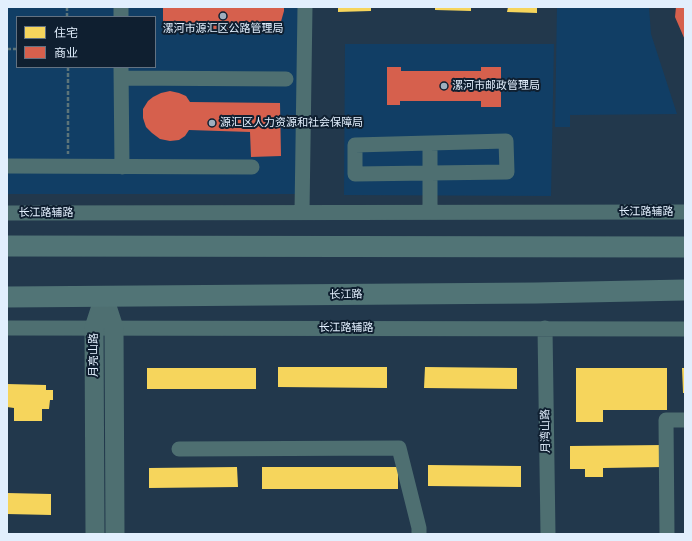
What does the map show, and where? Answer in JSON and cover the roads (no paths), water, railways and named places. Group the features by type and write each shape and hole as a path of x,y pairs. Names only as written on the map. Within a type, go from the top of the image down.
{"main road":[{"path":"7,246 685,247"},
{"name":"长江路","path":"7,297 521,293 685,290"}],"street":[{"path":"302,212 305,7"},
{"path":"122,167 122,73 286,79"},
{"path":"506,142 507,172 355,174 355,145 430,143 506,142"},
{"path":"430,143 430,212"},
{"path":"7,166 252,167"},
{"name":"长江路辅路","path":"7,213 685,212"},
{"name":"月亮山路","path":"95,534 94,328 104,297"},
{"name":"月亮山路","path":"104,297 114,328 116,534"},
{"name":"长江路辅路","path":"7,328 685,329"},
{"name":"月湾山路","path":"545,328 548,534"},
{"path":"667,534 666,420 685,420"},
{"path":"179,449 399,448 419,528 419,534"}],"place":[{"name":"漯河市源汇区公路管理局","path":"223,16"},
{"name":"漯河市邮政管理局","path":"444,86"},
{"name":"源汇区人力资源和社会保障局","path":"212,123"}]}
